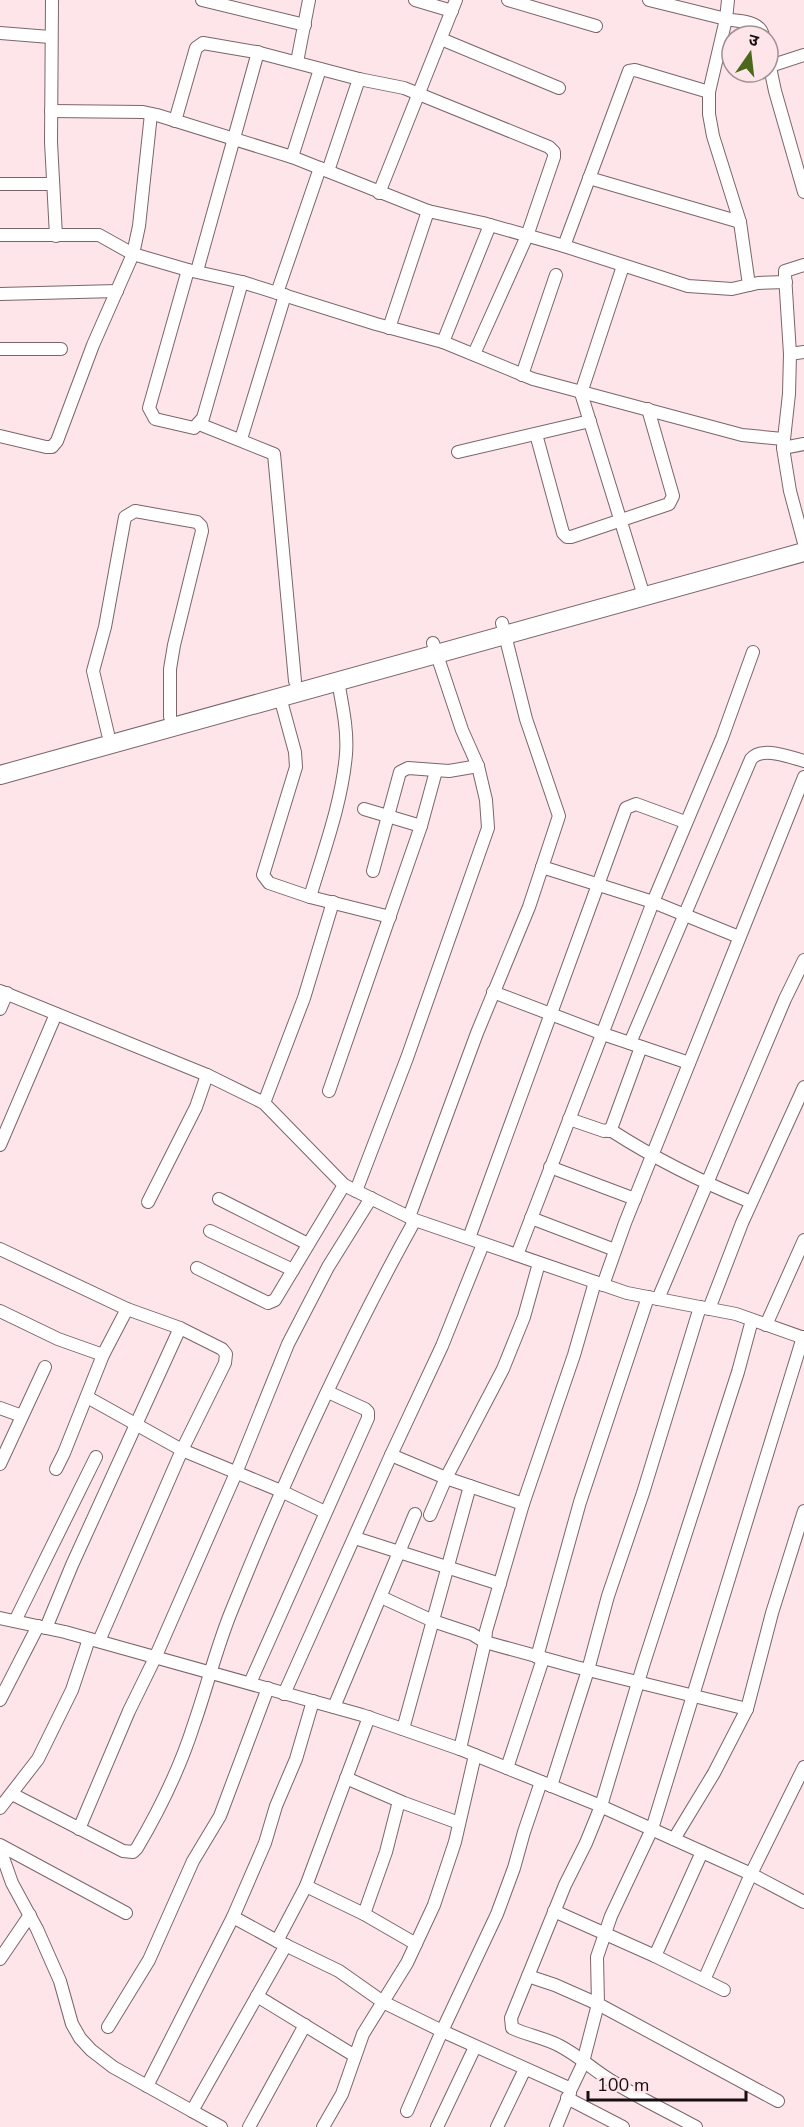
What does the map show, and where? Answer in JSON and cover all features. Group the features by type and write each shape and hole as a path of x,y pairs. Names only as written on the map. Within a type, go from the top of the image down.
{"highway":[{"path":"0,775 338,681 434,648 643,590 804,542"},
{"path":"643,590 804,552"},
{"path":"0,763 295,681 434,648"}],"street":[{"path":"52,0 51,111 56,236"},
{"path":"202,0 305,26"},
{"path":"297,62 309,0"},
{"path":"379,193 454,6 415,0"},
{"path":"508,0 596,26"},
{"path":"649,0 756,24"},
{"path":"728,0 726,19 709,92 709,114 713,136 740,222 749,285"},
{"path":"0,33 50,37"},
{"path":"441,39 559,88"},
{"path":"175,121 198,45 203,43 258,52 418,93 549,147 554,152 554,157 527,236 474,354"},
{"path":"242,282 203,418 194,428 155,418 149,408 235,139 258,52"},
{"path":"780,60 804,55"},
{"path":"292,157 320,69"},
{"path":"564,246 629,71 635,70 709,92"},
{"path":"241,440 281,294 324,170 359,79"},
{"path":"775,84 804,192"},
{"path":"51,111 151,114 292,157 428,211 490,225 696,287 732,289 786,282"},
{"path":"0,436 46,447 52,447 57,441 93,345 133,254 139,226 151,114"},
{"path":"589,178 740,222"},
{"path":"0,184 53,184"},
{"path":"389,328 428,211"},
{"path":"443,342 490,225"},
{"path":"0,236 99,235 133,254 242,282 389,328 443,342 522,375 581,393 742,435 783,443 804,444"},
{"path":"804,265 785,271 790,354 789,394 783,443 790,491 804,542"},
{"path":"624,266 581,393 643,590"},
{"path":"522,375 556,275"},
{"path":"0,294 117,291"},
{"path":"0,349 62,349"},
{"path":"790,354 804,352"},
{"path":"536,434 563,533 567,537 669,504 672,500 673,496 648,409"},
{"path":"458,452 590,421"},
{"path":"199,424 274,454 295,681"},
{"path":"108,734 93,671 105,627 125,517 135,512 197,522 202,531 174,645 170,669 170,717"},
{"path":"12,1794 123,1851 133,1852 137,1848 173,1779 194,1726 209,1672 230,1614 281,1491 368,1306 412,1219 493,992 529,907 558,816 526,719 503,628"},
{"path":"356,1191 407,1058 488,828 486,800 478,766 462,730 434,648"},
{"path":"517,1255 653,902 722,738 753,652"},
{"path":"310,897 338,801 347,751 338,681"},
{"path":"280,697 295,752 296,768 263,875 269,883 310,897 390,917"},
{"path":"608,1131 611,1129 635,1045 684,915 751,759 762,752 804,761"},
{"path":"374,871 400,772 408,768 449,771 478,766"},
{"path":"329,1091 421,826 436,771"},
{"path":"459,1749 486,1631 523,1504 599,1284 615,1250 804,777"},
{"path":"469,1238 626,808 636,804 685,822"},
{"path":"364,809 421,826"},
{"path":"542,867 653,902 739,937"},
{"path":"264,1103 304,998 333,902"},
{"path":"507,1768 540,1658 580,1502 653,1298 707,1184 785,999 804,960"},
{"path":"0,1009 3,992 207,1075 264,1103 344,1185 412,1219 627,1293 736,1314 803,1338 652,1829 611,1916 597,1957 598,2004 583,2059 556,2127"},
{"path":"493,992 603,1034 689,1063"},
{"path":"0,1145 56,1014"},
{"path":"148,1202 196,1107 207,1075"},
{"path":"407,2111 497,1914 524,1832 546,1784 588,1670 608,1596 704,1308 804,1087"},
{"path":"569,1119 612,1131 652,1157 707,1184 751,1202"},
{"path":"550,1167 635,1199"},
{"path":"197,1268 268,1303 275,1300 344,1185"},
{"path":"79,1829 129,1711 155,1658 236,1473 288,1344 328,1267 371,1198"},
{"path":"219,1199 308,1244"},
{"path":"531,1218 615,1250"},
{"path":"210,1231 293,1270"},
{"path":"766,1325 804,1240"},
{"path":"284,1694 442,1346 483,1244"},
{"path":"0,1249 128,1309 180,1328 222,1349 226,1354 225,1363 38,1759 0,1808"},
{"path":"430,1515 446,1478 503,1369 524,1317 539,1263"},
{"path":"56,1469 103,1356 128,1309"},
{"path":"0,1311 58,1339 103,1356"},
{"path":"696,2127 619,2086 590,2068 583,2059 557,2044 529,2036 512,2028 511,2018 554,1911 601,1806 738,1372 752,1320"},
{"path":"0,1700 42,1627 72,1565 180,1328"},
{"path":"0,1464 45,1367"},
{"path":"250,1683 368,1418 368,1412 365,1409 328,1392"},
{"path":"87,1397 182,1450 325,1512"},
{"path":"0,1408 22,1416"},
{"path":"391,1455 446,1478 523,1504"},
{"path":"15,1621 96,1457"},
{"path":"403,1729 471,1486"},
{"path":"674,1839 714,1773 747,1709 772,1613 804,1511"},
{"path":"334,1707 415,1514"},
{"path":"355,1538 500,1584"},
{"path":"381,1597 433,1621 472,1634 485,1642 540,1658 747,1709"},
{"path":"0,1618 94,1640 314,1701 403,1729 475,1755 601,1806 751,1874 804,1902"},
{"path":"108,2027 149,1960 192,1861 220,1816 268,1688"},
{"path":"147,2086 233,1917 266,1843 276,1806 296,1759 314,1701"},
{"path":"192,2111 257,1996 282,1943 306,1887 369,1717"},
{"path":"323,2127 342,2094 363,2034 407,1963 434,1905 459,1823 475,1755"},
{"path":"704,1980 751,1874 804,1767"},
{"path":"346,1778 459,1823"},
{"path":"364,1914 386,1852 399,1801"},
{"path":"0,1849 126,1913"},
{"path":"0,1849 12,1883 30,1914 60,1981 72,2024 80,2037 91,2050 113,2067 216,2126"},
{"path":"655,1956 702,1852"},
{"path":"306,1887 364,1914 416,1944"},
{"path":"554,1911 724,1990"},
{"path":"0,1959 30,1914"},
{"path":"233,1917 339,1971 383,2002 525,2069 569,2094 615,2125"},
{"path":"528,1976 598,2004 778,2101"},
{"path":"257,1996 355,2056"},
{"path":"249,2127 305,2025"},
{"path":"436,2127 475,2047"},
{"path":"497,2127 525,2069"}]}
